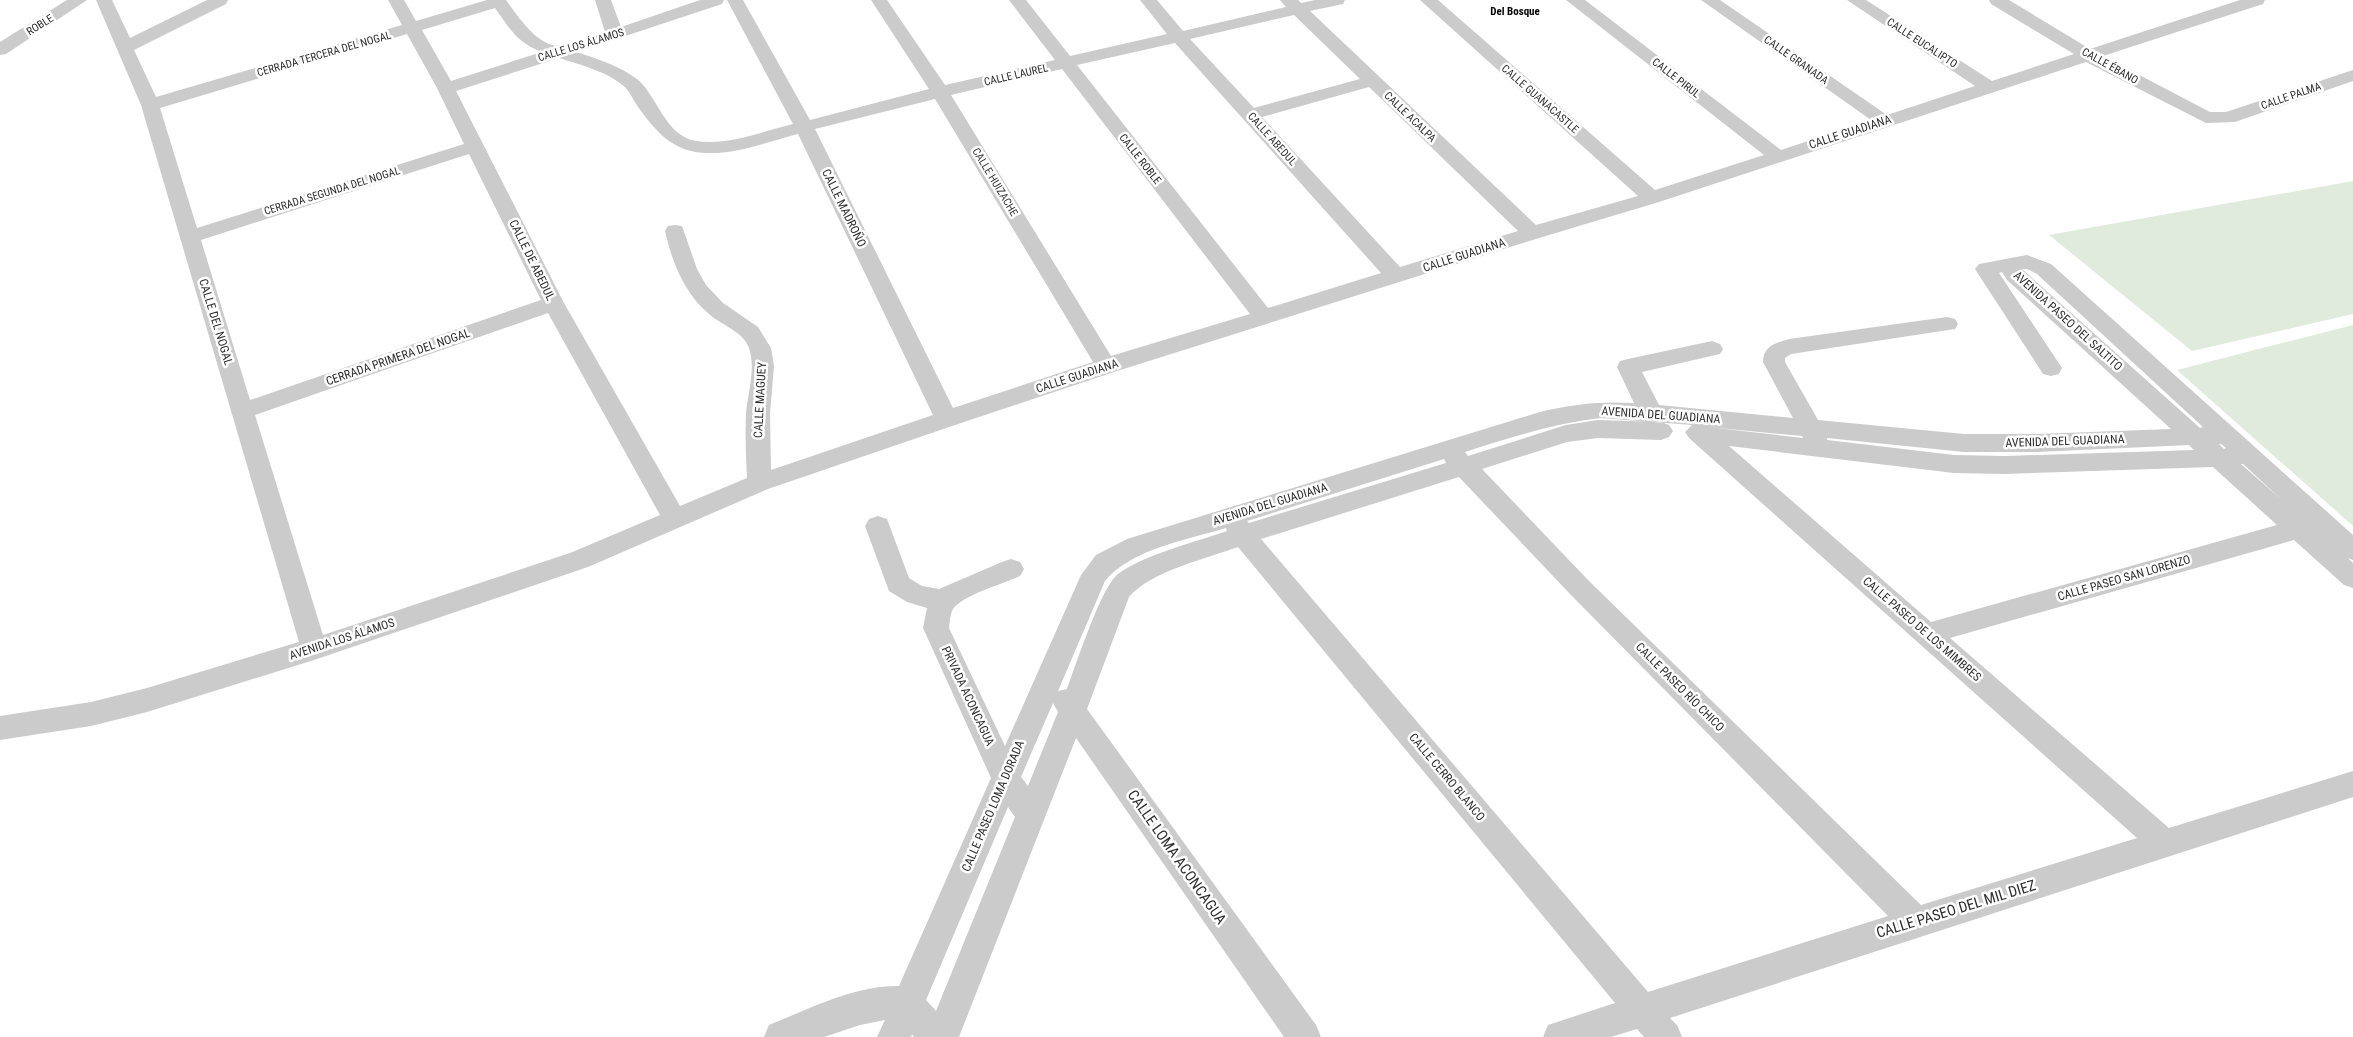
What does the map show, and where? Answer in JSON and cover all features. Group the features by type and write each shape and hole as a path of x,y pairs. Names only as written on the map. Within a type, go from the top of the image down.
{"street":[{"name":"ROBLE","path":"0,50 79,0"},
{"name":"CALLE DEL NOGAL","path":"104,0 150,105 244,411 314,649"},
{"path":"126,47 220,0"},
{"name":"CALLE DE ABEDUL","path":"396,0 446,88 554,303 674,518"},
{"path":"603,0 615,35"},
{"name":"CALLE LOS ÁLAMOS","path":"446,88 615,35 716,0"},
{"name":"CALLE MADROÑO","path":"734,0 804,126 946,419"},
{"name":"CALLE HUIZACHE","path":"879,0 940,92 1106,366"},
{"name":"CALLE ROBLE","path":"1017,0 1064,64 1264,317"},
{"name":"CALLE ABEDUL","path":"1148,0 1179,37 1396,276"},
{"name":"CALLE LAUREL","path":"558,52 630,82 678,142 695,148 724,147 940,92 1179,37 1292,5 1337,0"},
{"name":"CALLE GUANACASTLE","path":"1428,0 1652,198"},
{"name":"CALLE PIRUL","path":"1574,0 1777,156"},
{"name":"CALLE GRANADA","path":"1708,0 1884,121"},
{"name":"CALLE EUCALIPTO","path":"1856,0 1989,87"},
{"name":"CALLE ÉBANO","path":"1997,0 2089,56 2195,112 2206,117 2228,118"},
{"name":"CALLE GUADIANA","path":"674,518 759,482 1106,366 1532,233 1652,198 2257,0"},
{"path":"498,1 524,36 532,42 558,52"},
{"name":"CERRADA TERCERA DEL NOGAL","path":"150,105 411,29 498,1"},
{"name":"CALLE ACALPA","path":"1292,5 1532,233"},
{"name":"CALLE PALMA","path":"2228,118 2353,75"},
{"path":"1250,115 1372,81"},
{"name":"CERRADA SEGUNDA DEL NOGAL","path":"189,236 476,146"},
{"name":"CALLE MAGUEY","path":"675,231 680,252 693,282 709,304 750,330 758,340 763,370 758,410 759,482"},
{"name":"AVENIDA PASEO DEL SALTITO","path":"2224,446 2196,436 2014,275 2010,267 2016,263 2030,262 2044,269 2163,376 2224,446 2310,526 2353,550"},
{"path":"2016,263 1986,269 2051,368"},
{"name":"CERRADA PRIMERA DEL NOGAL","path":"244,411 554,303"},
{"path":"1815,438 1774,362 1774,356 1780,350 1947,324"},
{"path":"1651,413 1628,367 1712,349"},
{"path":"2136,382 2163,376"},
{"name":"AVENIDA DEL GUADIANA","path":"1094,575 1105,562 1127,549 1237,526 1456,458 1569,413 1601,410 1679,415 1954,464 2005,465 2224,446 2248,454"},
{"name":"CALLE PASEO DE LOS MIMBRES","path":"1679,415 2165,844"},
{"name":"AVENIDA DEL GUADIANA","path":"1456,458 1598,428 1699,434 1964,443 2037,443 2196,436"},
{"name":"AVENIDA PASEO DEL SALTITO","path":"2248,454 2353,578"},
{"name":"CALLE PASEO RÍO CHICO","path":"1456,458 1580,588 1916,922"},
{"name":"AVENIDA LOS ÁLAMOS","path":"0,728 91,714 147,700 314,649 579,560 674,518"},
{"path":"878,526 898,584 916,596 944,600 951,594 1011,569"},
{"name":"AVENIDA DEL GUADIANA","path":"1073,710 1118,592 1126,582 1145,570 1237,526"},
{"name":"CALLE CERRO BLANCO","path":"1237,526 1665,1037"},
{"name":"CALLE PASEO SAN LORENZO","path":"1927,634 2310,526"},
{"name":"CALLE PASEO LOMA DORADA","path":"894,1037 907,1003 1094,575"},
{"name":"PRIVADA ACONCAGUA","path":"944,600 937,613 936,628 1006,778 1030,815"},
{"name":"CALLE LOMA ACONCAGUA","path":"1048,679 1073,710 1304,1037"},
{"path":"942,1037 1073,710"},
{"name":"CALLE PASEO DEL MIL DIEZ","path":"1560,1037 2353,784"},
{"path":"781,1037 863,1008 895,1002 907,1003 936,1037"}],"shaded area":[{"path":"2353,181 2353,314 2192,351 2049,235"},
{"path":"2353,325 2353,526 2177,370"}],"district":[{"name":"Del Bosque","path":"1515,11"}]}
